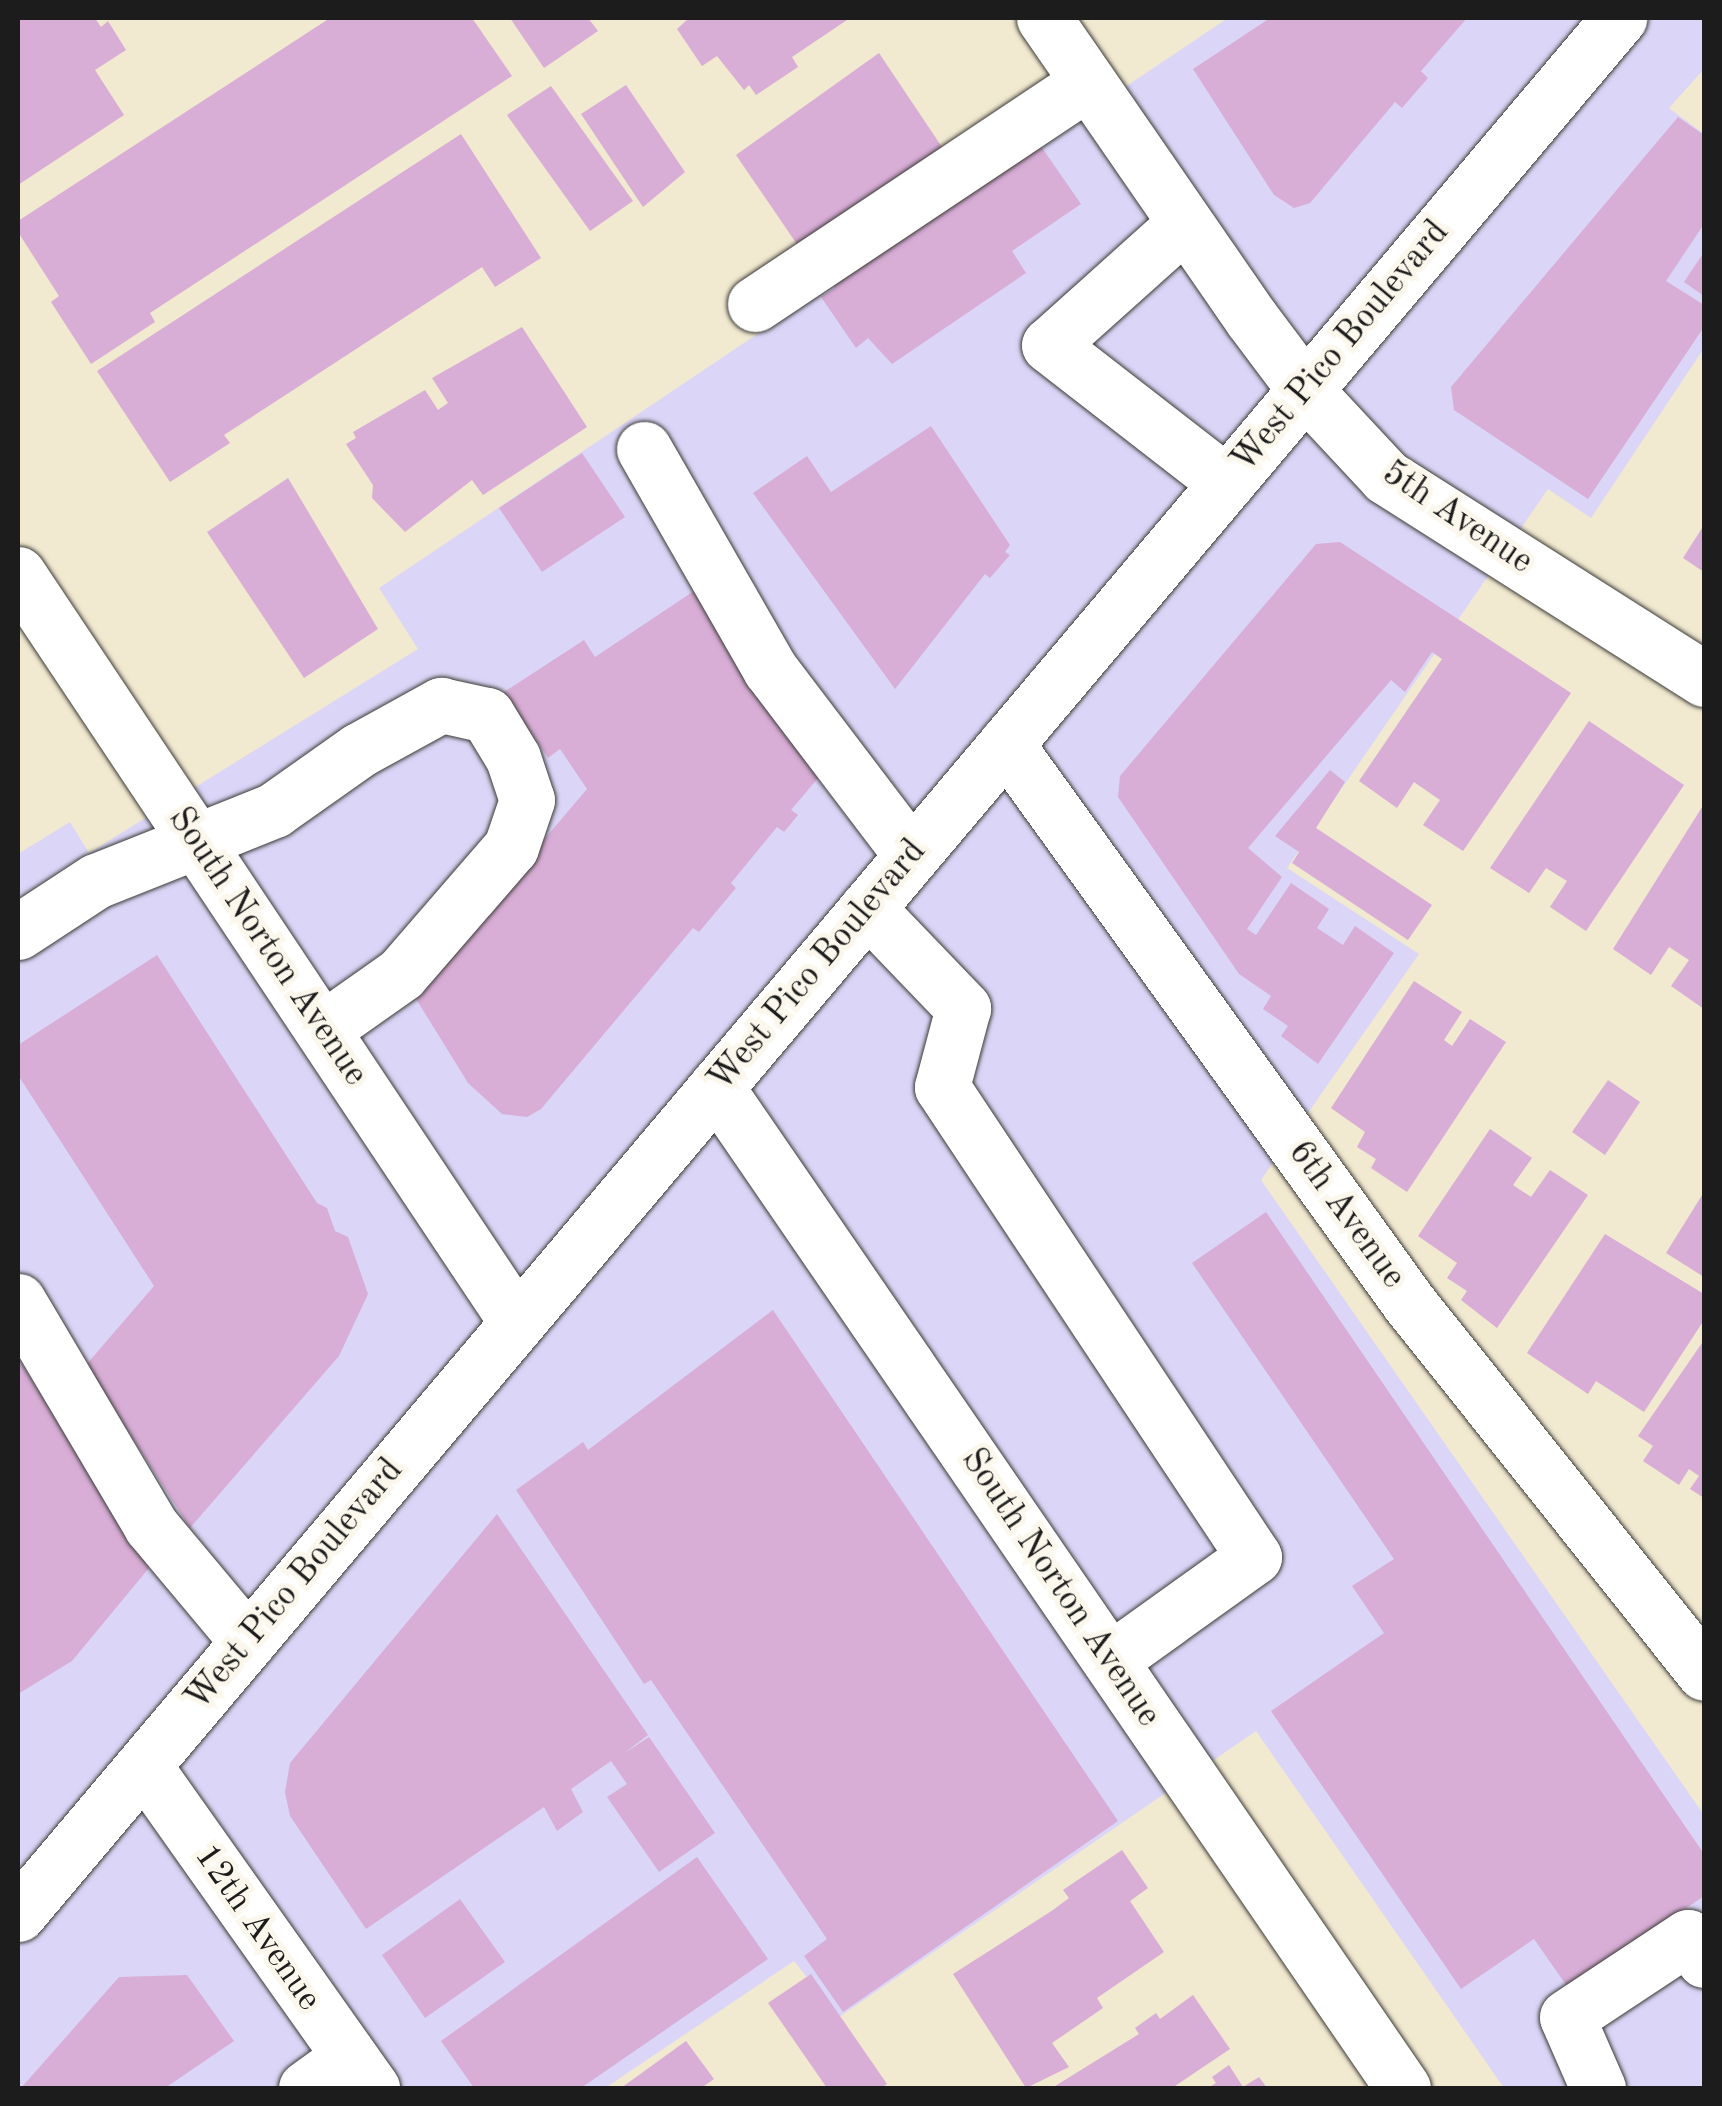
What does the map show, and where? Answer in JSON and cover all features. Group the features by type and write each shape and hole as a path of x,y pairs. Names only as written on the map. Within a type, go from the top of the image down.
{"street":[{"name":"5th Avenue","path":"1044,18 1184,224 1304,390 1386,477 1704,679"},
{"name":"West Pico Boulevard","path":"18,1912 1619,18"},
{"path":"755,304 1088,82"},
{"path":"1184,224 1049,344 1227,483"},
{"path":"644,448 770,669 912,854"},
{"name":"South Norton Avenue","path":"24,600 198,843 516,1321"},
{"path":"18,932 96,881 274,810 360,750 441,705 487,715 513,758 527,800 511,847 401,974 323,1030"},
{"name":"6th Avenue","path":"1006,744 1409,1303 1704,1673"},
{"path":"867,908 963,1008 942,1087 1254,1557 1110,1660"},
{"name":"South Norton Avenue","path":"716,1087 1404,2088"},
{"path":"18,1301 151,1526 248,1642"},
{"name":"12th Avenue","path":"144,1766 360,2073"},
{"path":"1598,2088 1568,2017 1688,1937 1704,1960"},
{"path":"306,2088 360,2073"}],"shaded area":[{"path":"1228,18 1704,18 1704,69 1669,108 1704,134 1704,348 1591,518 1548,489 1287,868 1419,954 1261,1180 1704,1815 1704,2088 1504,2088 1256,1731 839,2017 794,1961 605,2088 18,2088 18,854 70,822 89,853 418,649 379,588"}],"building":[{"path":"18,18 95,18 101,27 108,21 126,50 95,70 124,115 18,185"},
{"path":"330,18 472,18 512,76 150,313 155,322 91,364 51,302 59,296 18,232 18,221"},
{"path":"510,18 588,18 598,31 544,68"},
{"path":"689,18 847,20 792,57 798,67 756,95 749,85 744,90 717,56 702,66 677,29"},
{"path":"1270,18 1467,18 1421,71 1428,78 1402,108 1395,102 1310,203 1294,208 1274,195 1193,69"},
{"path":"879,53 954,165 807,259 736,155"},
{"path":"626,85 685,172 643,207 581,114"},
{"path":"551,86 633,201 590,231 507,115"},
{"path":"1678,117 1704,135 1704,224 1666,281 1704,305 1704,327 1588,499 1454,410 1451,387"},
{"path":"461,134 541,258 495,287 482,267 224,435 230,443 170,482 97,371"},
{"path":"1038,142 1081,204 1012,251 1026,273 892,364 868,338 856,348 821,297 835,288 831,283"},
{"path":"1704,252 1704,296 1684,282"},
{"path":"522,327 587,427 483,495 472,480 405,532 372,498 373,485 346,444 356,438 353,432 425,390 438,410 448,403 432,378"},
{"path":"931,426 1010,545 1005,552 1010,555 990,578 985,574 895,689 753,493 807,456 831,492"},
{"path":"582,453 625,517 542,572 499,508"},
{"path":"288,478 378,629 304,678 207,532"},
{"path":"1704,525 1704,572 1683,558"},
{"path":"1340,542 1571,693 1463,851 1423,825 1440,800 1414,782 1397,808 1359,781 1442,659 1432,652 1405,692 1391,680 1248,848 1282,877 1247,929 1256,935 1291,883 1329,909 1317,928 1343,945 1355,926 1394,953 1318,1064 1281,1036 1288,1026 1263,1009 1271,996 1239,974 1118,797 1120,776 1316,544"},
{"path":"694,591 818,778 791,810 798,815 784,832 777,827 731,883 736,888 699,932 693,928 541,1109 527,1117 502,1114 468,1083 413,994 587,789 560,749 548,758 504,692 584,640 595,657"},
{"path":"1589,721 1684,785 1586,931 1550,907 1567,881 1546,868 1529,893 1490,868"},
{"path":"1330,770 1345,782 1316,828 1432,905 1408,940 1292,863 1299,852 1275,836"},
{"path":"1704,804 1704,1009 1671,986 1689,960 1669,947 1651,975 1613,949"},
{"path":"157,955 317,1203 327,1208 335,1231 348,1237 368,1294 339,1356 190,1528 86,1365 154,1286 18,1075 18,1045"},
{"path":"1414,981 1462,1012 1444,1040 1452,1046 1470,1019 1506,1042 1407,1192 1371,1168 1376,1159 1357,1147 1365,1132 1331,1108"},
{"path":"1608,1080 1640,1102 1605,1155 1572,1132"},
{"path":"1490,1129 1532,1158 1513,1185 1531,1197 1550,1170 1588,1195 1497,1328 1461,1300 1467,1291 1447,1278 1457,1263 1418,1236"},
{"path":"1704,1192 1704,1277 1666,1253"},
{"path":"1266,1212 1704,1854 1704,1896 1569,1989 1534,1939 1461,1989 1271,1711 1384,1633 1352,1586 1394,1559 1192,1263"},
{"path":"1605,1234 1704,1294 1704,1320 1644,1412 1596,1381 1588,1394 1527,1353"},
{"path":"773,1310 1118,1821 843,2012 804,1956 827,1939 651,1680 644,1684 516,1490 583,1442 588,1450"},
{"path":"1704,1340 1704,1498 1690,1489 1699,1476 1689,1469 1679,1485 1643,1461 1653,1446 1638,1436"},
{"path":"18,1358 149,1568 72,1661 18,1694"},
{"path":"497,1514 648,1735 623,1754 649,1737 715,1833 659,1872 607,1797 627,1784 611,1761 571,1789 583,1812 557,1831 544,1807 366,1929 290,1816 285,1792 290,1763"},
{"path":"1122,1850 1148,1888 1130,1901 1164,1952 1097,1998 1103,2008 1052,2043 1069,2067 1026,2088 953,1974 1053,1910 1069,1898 1063,1890"},
{"path":"697,1857 768,1959 581,2088 474,2088 441,2041"},
{"path":"460,1899 505,1962 425,2018 382,1955"},
{"path":"811,1974 887,2084 881,2088 827,2088 768,2003"},
{"path":"187,1975 234,2041 165,2088 21,2088 119,1977"},
{"path":"1193,1995 1230,2049 1172,2088 1052,2088 1139,2034 1135,2028 1156,2013 1160,2019"},
{"path":"686,2041 714,2079 701,2088 621,2088"},
{"path":"1229,2065 1243,2087 1259,2077 1267,2088 1208,2088 1216,2083 1212,2077"}]}
